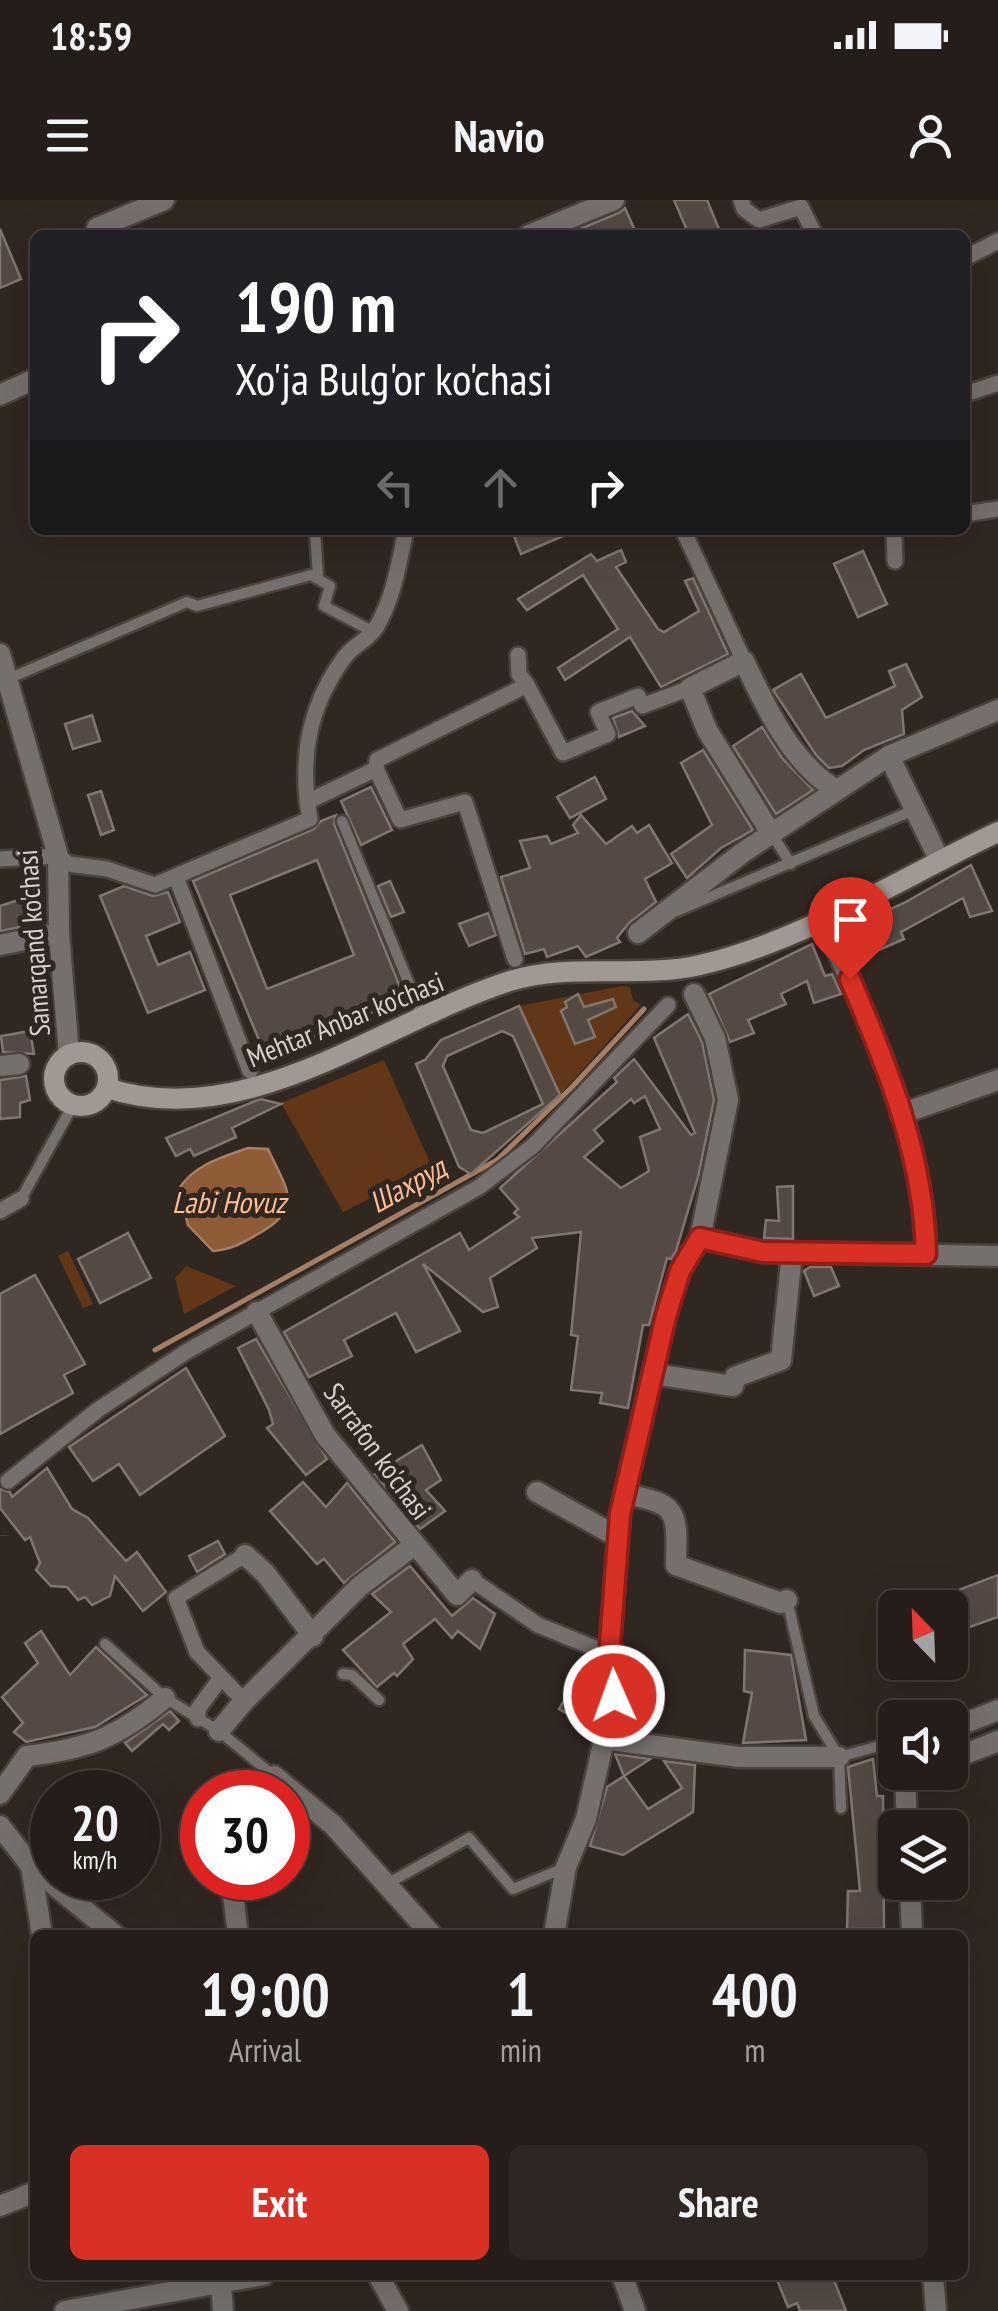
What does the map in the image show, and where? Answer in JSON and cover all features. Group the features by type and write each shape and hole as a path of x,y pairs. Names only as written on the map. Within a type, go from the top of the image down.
{"main road":[{"name":"Mehtar Anbar ko'chasi","path":"108,1088 136,1097 162,1098 233,1091 303,1068 512,980 684,968 714,962 790,932 998,832"},
{"path":"90,1053 106,1067 108,1088 94,1104 72,1106 63,1100 54,1081 55,1070 69,1055 90,1053"}],"street":[{"path":"103,230 164,200"},
{"path":"541,230 614,200"},
{"path":"741,200 744,209 759,220 801,207 813,230"},
{"path":"970,255 998,241"},
{"path":"0,395 30,381"},
{"path":"970,392 998,384"},
{"path":"970,513 998,509"},
{"path":"0,859 58,856 69,864 107,869 155,885 310,819 304,752 312,715 347,653 374,632 387,608 405,535"},
{"path":"685,535 765,706 816,778 836,790"},
{"path":"894,535 896,561"},
{"name":"Samarqand ko'chasi","path":"0,654 58,856 58,932 69,1055"},
{"path":"518,654 519,674 563,752 608,734 598,712 638,696 642,706 744,661"},
{"path":"515,960 465,802 400,820 376,770 377,760 527,685"},
{"path":"690,688 707,730 770,834"},
{"path":"645,927 770,834 889,756 998,710"},
{"path":"889,756 939,859"},
{"path":"307,802 376,770"},
{"path":"176,877 250,1070"},
{"path":"827,928 902,1114 925,1198 926,1254"},
{"path":"0,945 58,932"},
{"path":"555,1930 566,1867 586,1819 617,1657 610,1644 616,1536 680,1271 700,1238 728,1100 715,1038 694,994"},
{"path":"8,1481 99,1410 257,1312 479,1187 533,1146 668,1005"},
{"path":"902,1114 998,1080"},
{"path":"0,1211 22,1198"},
{"path":"700,1238 763,1252 998,1256"},
{"path":"654,1374 733,1386 735,1377 781,1360 792,1253"},
{"name":"Sarrafon ko'chasi","path":"257,1312 324,1435 394,1515 412,1546 457,1595 472,1580"},
{"path":"537,1492 616,1536"},
{"path":"625,1494 663,1501 670,1507 677,1527 676,1565 781,1602 787,1600"},
{"path":"219,1731 244,1700 360,1586 412,1546"},
{"path":"244,1700 220,1680 197,1652 176,1598 245,1555 266,1573 312,1636"},
{"path":"472,1580 538,1625 617,1657"},
{"path":"198,1719 198,1709 220,1680"},
{"path":"0,1794 27,1756 82,1750 144,1716 165,1698"},
{"path":"968,1722 998,1710"},
{"path":"604,1739 739,1757 839,1757"},
{"path":"968,1753 998,1741"},
{"path":"310,1806 333,1825 427,1930"},
{"path":"0,1826 30,1865"},
{"path":"36,1900 41,1930"},
{"path":"72,1900 109,1930"},
{"path":"234,1900 237,1930"},
{"path":"911,1900 912,1930"},
{"path":"0,2206 30,2194"},
{"path":"65,2311 240,2280"},
{"path":"381,2280 398,2311"},
{"path":"624,2280 635,2311"},
{"path":"933,2280 936,2311"},
{"path":"221,2284 223,2311"}],"lane":[{"path":"315,535 318,578"},
{"path":"8,679 187,602 197,606 281,581 318,578 330,586 324,606 374,632"},
{"path":"645,927 916,810"},
{"path":"342,821 424,1019"},
{"path":"770,834 790,864"},
{"path":"22,1198 72,1106"},
{"path":"787,1600 814,1716 839,1757 841,1808"},
{"path":"104,1644 165,1698 219,1731 267,1770"},
{"path":"343,1674 352,1675 379,1700"},
{"path":"839,1757 878,1746"},
{"path":"384,1885 468,1838 513,1888 566,1867"}],"shaded area":[{"path":"630,987 633,1000 641,1005 560,1095 519,1006"},
{"path":"384,1060 432,1167 343,1212 281,1103"},
{"path":"68,1251 93,1304 83,1308 58,1256"},
{"path":"186,1266 236,1286 184,1314 175,1278"}],"water":[{"name":"Labi Hovuz","path":"248,1148 268,1149 286,1187 287,1206 273,1225 231,1248 213,1251 188,1225 179,1189 200,1168"}],"building":[{"path":"674,200 707,200 719,229 687,230"},
{"path":"625,208 635,230 577,230"},
{"path":"0,229 21,279 0,288"},
{"path":"516,535 565,535 521,554"},
{"path":"621,550 626,562 616,567 658,629 664,632 699,611 685,581 693,578 728,654 661,687 630,637 565,680 558,668 618,629 583,575 527,610 518,599 591,554 597,561"},
{"path":"863,551 887,604 858,617 834,564"},
{"path":"906,664 922,697 902,710 904,734 864,750 842,766 829,768 816,755 773,690 801,674 826,718 895,686 889,671"},
{"path":"632,711 645,726 619,737 613,718"},
{"path":"92,715 100,741 73,749 65,724"},
{"path":"762,727 782,758 813,790 776,814 733,746"},
{"path":"703,750 753,830 721,848 687,878 671,854 712,825 681,763"},
{"path":"595,777 606,799 570,818 557,797"},
{"path":"371,787 392,830 361,845 341,801"},
{"path":"101,791 114,830 101,835 88,795"},
{"path":"336,815 334,824 405,999 266,1057 193,881 314,829","holes":["317,860 354,955 267,989 230,895"]},
{"path":"581,815 606,844 632,826 637,833 649,825 672,863 645,879 656,902 629,923 617,938 620,942 586,957 578,946 547,957 544,949 525,954 501,877 530,868 520,841 547,836 551,844 578,833 573,825"},
{"path":"971,865 992,911 970,917 963,898 901,932 904,939 863,957 850,927 904,903"},
{"path":"390,881 404,912 391,917 378,886"},
{"path":"124,886 153,896 168,892 180,922 146,936 158,965 190,952 205,990 148,1013 100,896"},
{"path":"33,895 41,923 0,931 0,906"},
{"path":"488,913 496,935 469,946 459,924"},
{"path":"812,944 825,976 832,974 841,994 814,1003 807,981 781,994 786,1004 748,1020 754,1033 730,1042 709,994"},
{"path":"578,994 584,1007 613,999 616,1007 588,1020 595,1037 575,1044 561,1011 567,1007 565,1002"},
{"path":"519,1006 560,1095 471,1174 459,1167 416,1064 425,1060 441,1040","holes":["502,1031 513,1036 543,1104 483,1133 471,1130 443,1066 447,1056"]},
{"path":"688,1014 702,1042 714,1100 698,1177 676,1251 671,1259 667,1258 649,1325 643,1325 628,1408 600,1403 602,1393 571,1390 578,1336 571,1335 581,1232 532,1238 537,1248 490,1278 498,1307 483,1312 423,1264 460,1331 416,1352 396,1313 344,1340 352,1356 309,1377 284,1332 460,1233 469,1250 519,1217 514,1213 518,1209 500,1188 617,1082 614,1078 634,1059 691,1135 695,1133 654,1038","holes":["645,1096 660,1129 640,1137 649,1171 621,1188 584,1157 603,1141 594,1130 631,1099 634,1103"]},
{"path":"30,1031 34,1054 3,1052 1,1036"},
{"path":"26,1076 30,1100 20,1103 20,1117 0,1119 0,1080"},
{"path":"260,1099 281,1104 232,1128 236,1137 194,1156 190,1149 176,1156 166,1138"},
{"path":"793,1186 793,1239 764,1238 766,1220 779,1221 777,1187"},
{"path":"128,1233 151,1278 100,1303 78,1259"},
{"path":"810,1267 831,1267 839,1286 814,1296 804,1271"},
{"path":"35,1275 85,1364 64,1375 73,1393 0,1434 0,1294"},
{"path":"256,1339 327,1459 306,1475 267,1428 273,1424 269,1410 238,1348"},
{"path":"186,1368 225,1436 140,1495 119,1464 93,1481 69,1447"},
{"path":"422,1445 441,1480 426,1490 445,1511 420,1529 375,1474"},
{"path":"47,1468 72,1509 88,1518 126,1561 137,1552 166,1592 143,1611 115,1576 110,1596 92,1605 85,1597 78,1600 67,1587 51,1586 36,1570 40,1563 30,1537 25,1540 0,1508 0,1489 10,1492 12,1497"},
{"path":"303,1482 326,1507 347,1483 395,1542 344,1583 324,1559 317,1564 270,1511"},
{"path":"218,1541 225,1554 197,1572 189,1556"},
{"path":"410,1566 452,1616 473,1598 495,1614 480,1649 458,1631 452,1638 435,1619 403,1644 413,1659 397,1676 394,1673 377,1687 343,1650 391,1612 372,1594"},
{"path":"998,1575 998,1617 968,1628 968,1590 958,1590"},
{"path":"41,1631 70,1675 96,1647 147,1695 95,1727 26,1742 14,1732 23,1723 2,1697 38,1663 25,1643"},
{"path":"745,1650 791,1655 806,1740 743,1743 752,1693 744,1691"},
{"path":"599,1675 600,1694 593,1728 559,1709 574,1682 594,1688"},
{"path":"170,1711 179,1721 169,1730 163,1724 132,1751 125,1743"},
{"path":"615,1754 650,1759 624,1776"},
{"path":"873,1759 877,1796 883,1796 883,1810 878,1810 878,1900 884,1900 884,1929 847,1929 848,1891 860,1891 848,1767"},
{"path":"664,1761 695,1765 693,1812 623,1855 590,1846 607,1787 624,1776 648,1809 682,1788"},
{"path":"777,2280 834,2280 846,2311 800,2311 797,2303 788,2307"}],"waterway":[{"name":"Шахруд","path":"155,1350 497,1160 644,1009"}],"route":[{"path":"614,1696 617,1657 610,1644 620,1514 666,1316 680,1271 700,1238 763,1252 926,1254 925,1198 916,1156 850,979"}]}
